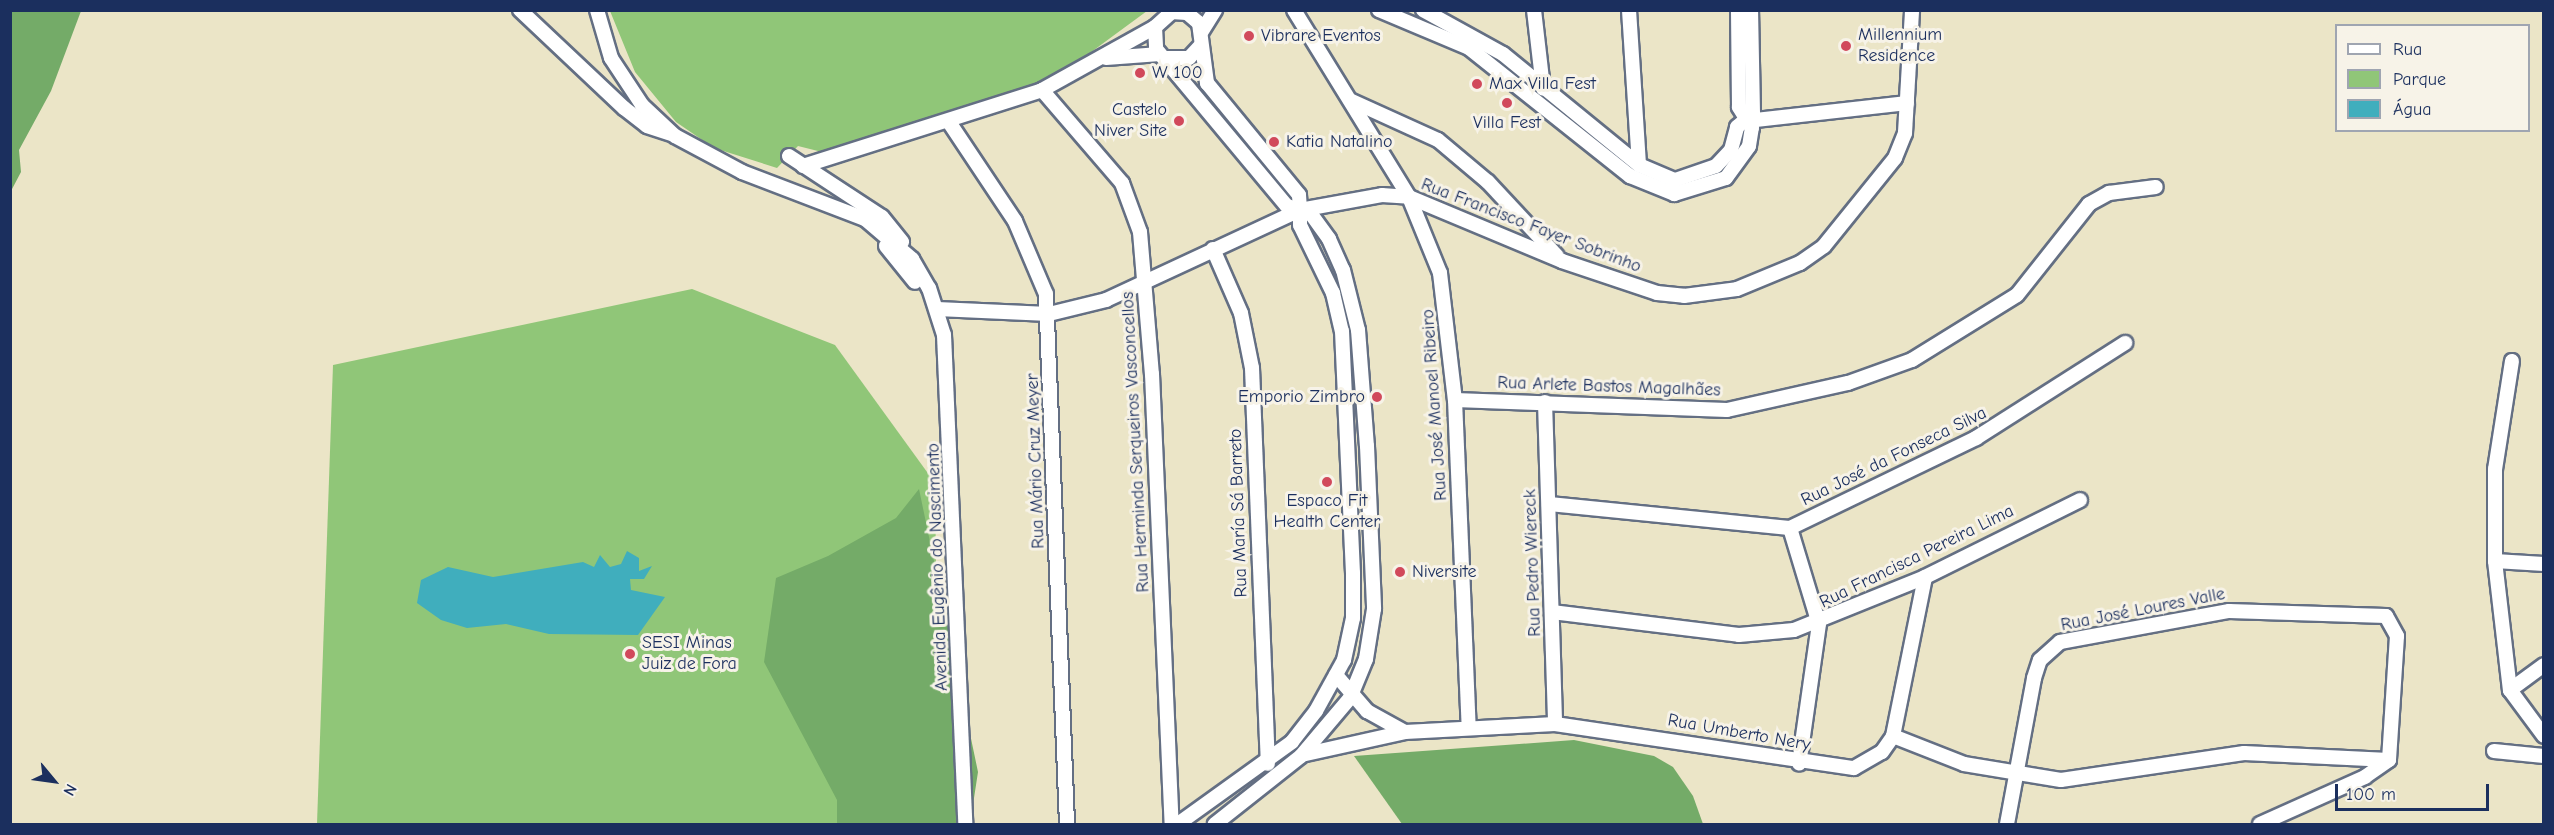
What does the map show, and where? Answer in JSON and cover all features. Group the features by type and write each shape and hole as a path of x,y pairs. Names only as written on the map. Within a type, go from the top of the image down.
{"street":[{"path":"520,10 624,108 647,126 675,136"},
{"name":"Avenida Eugênio do Nascimento","path":"597,10 612,58 642,105 675,136 742,172 865,219 912,259 937,309 944,335 951,444 965,825"},
{"path":"1215,10 1202,31 1200,46 1207,83 1287,206 1311,214 1329,239 1343,270 1362,359 1372,573 1367,652 1352,694 1301,756 1272,782 1215,825"},
{"name":"Rua José Manoel Ribeiro","path":"1294,10 1409,197 1440,273 1455,400 1469,728"},
{"path":"1379,10 1449,29 1546,84 1639,165 1675,180 1705,173 1731,150 1737,127 1747,121 1753,113 1751,10"},
{"path":"1423,10 1536,97 1630,176 1674,194 1710,187 1736,170 1751,136 1747,121 1739,107 1738,10"},
{"path":"1534,10 1546,84 1536,97"},
{"path":"1629,10 1639,165"},
{"name":"Rua Francisco Fayer Sobrinho","path":"937,309 1049,314 1146,284 1213,249 1300,210 1354,197 1409,197 1620,283 1684,296 1768,278 1824,246 1852,216 1894,158 1905,133 1912,10"},
{"path":"803,166 949,122 1042,90 1155,27 1173,11 1194,17 1202,31"},
{"path":"1155,27 1153,43 1162,56 1252,155"},
{"path":"1098,59 1162,56 1189,58 1200,46"},
{"name":"Rua Herminda Serqueiros Vasconcellos","path":"1042,90 1122,183 1140,232 1146,284 1172,825"},
{"path":"1352,101 1438,140 1488,182 1562,261"},
{"path":"1747,121 1907,103"},
{"name":"Rua Mário Cruz Meyer","path":"949,122 1015,221 1040,272 1049,314 1066,825"},
{"path":"789,156 882,217 912,259"},
{"name":"Rua Arlete Bastos Magalhães","path":"1455,400 1727,411 1882,373 2018,295 2089,204 2109,193 2156,187"},
{"name":"Avenida Eugênio do Nascimento","path":"805,195 888,247 937,309"},
{"path":"1178,825 1292,742 1336,675 1353,618 1344,361 1333,293 1300,225 1300,210"},
{"name":"Rua María Sá Barreto","path":"1213,249 1241,313 1252,368 1267,759 1272,782"},
{"name":"Rua José da Fonseca Silva","path":"1549,504 1790,528 1976,438 2125,344"},
{"path":"1344,361 1362,359"},
{"path":"2512,361 2495,468 2495,561 2510,690 2544,736"},
{"name":"Rua Pedro Wiereck","path":"1545,402 1554,724"},
{"path":"1348,462 1367,462"},
{"name":"Rua Francisca Pereira Lima","path":"1552,612 1739,635 1819,624 1925,577 2080,500"},
{"path":"1790,528 1819,624 1799,764"},
{"path":"2495,561 2544,564"},
{"path":"1353,573 1372,573"},
{"path":"1925,577 1893,736 1935,756 2016,773 2083,779 2244,753 2389,760"},
{"name":"Rua José Loures Valle","path":"2007,825 2034,678 2048,649 2078,638 2229,611 2357,612 2393,622 2397,649 2389,760"},
{"path":"2510,690 2544,665"},
{"path":"1336,675 1352,694 1384,724 1404,732"},
{"name":"Rua Umberto Nery","path":"1301,756 1339,742 1404,732 1554,724 1622,730 1799,764 1854,768 1882,752 1893,736"},
{"path":"2494,751 2544,756"},
{"path":"2260,825 2365,777 2389,760"}],"green space":[{"path":"11,10 81,11 51,91 19,150 21,172 11,191"},
{"path":"610,11 1147,11 1049,83 826,153 798,146 777,168 714,148 676,122 635,72"},
{"name":"SESI Minas Juiz de Fora","path":"692,289 835,345 935,483 939,824 317,824 333,365"},
{"path":"919,489 978,772 970,824 837,824 837,800 764,662 776,578 828,556 896,518"},
{"path":"1574,740 1654,756 1673,767 1693,796 1703,824 1402,824 1354,756"}],"water":[{"path":"627,551 639,558 639,571 652,566 644,579 630,579 631,590 665,597 638,635 549,634 506,624 467,628 441,620 417,603 421,580 448,567 493,577 583,562 594,567 600,555 610,567 621,564"}],"place":[{"name":"Vibrare Eventos","path":"1249,36"},
{"name":"Millennium Residence","path":"1846,46"},
{"name":"W 100","path":"1140,73"},
{"name":"Max Villa Fest","path":"1477,84"},
{"name":"Villa Fest","path":"1507,103"},
{"name":"Castelo Niver Site","path":"1179,121"},
{"name":"Katia Natalino","path":"1274,142"},
{"name":"Emporio Zimbro","path":"1377,397"},
{"name":"Espaco Fit Health Center","path":"1327,482"},
{"name":"Niversite","path":"1400,572"},
{"name":"SESI Minas Juiz de Fora","path":"630,654"}]}
